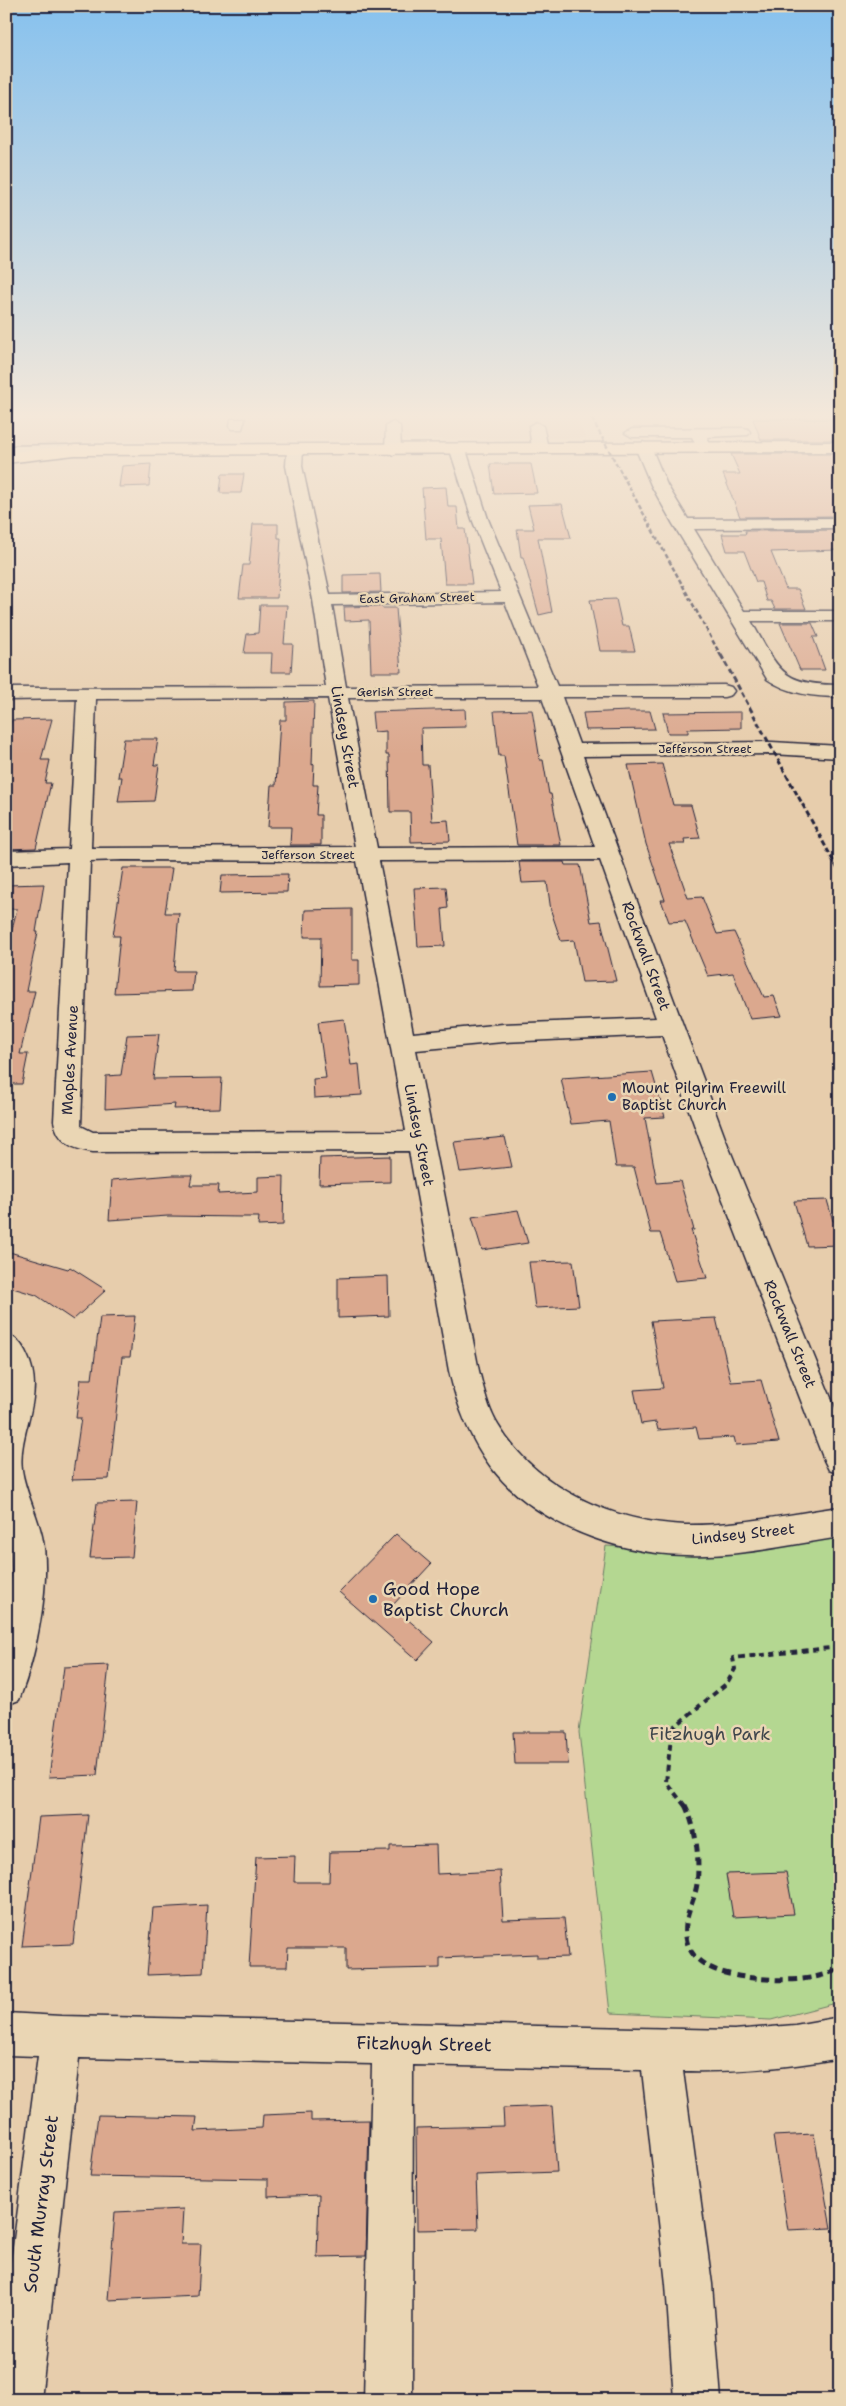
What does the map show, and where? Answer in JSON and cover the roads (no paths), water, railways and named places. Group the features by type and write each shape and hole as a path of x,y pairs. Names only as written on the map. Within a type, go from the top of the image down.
{"street":[{"name":"Lindsey Street","path":"308,531 322,600 337,693 467,1386 488,1437 510,1465 525,1479 556,1501 590,1519 630,1532 664,1538 718,1538 840,1522"},
{"name":"Rockwall Street","path":"485,531 550,692 712,1138 840,1460"},
{"path":"685,531 774,675 784,683 800,689 840,691"},
{"name":"East Graham Street","path":"322,600 513,597"},
{"path":"737,616 840,616"},
{"name":"Gerish Street","path":"6,694 724,691"},
{"name":"Maples Avenue","path":"87,694 69,1131 73,1136 81,1140 93,1142 420,1141"},
{"name":"Jefferson Street","path":"571,750 772,748 840,752"},
{"name":"Jefferson Street","path":"6,858 123,854 609,854"},
{"path":"402,1043 511,1033 616,1031 672,1026"},
{"path":"6,1347 15,1357 20,1379 16,1412 8,1444 6,1470 26,1538 29,1560 27,1588 6,1687"},
{"name":"Fitzhugh Street","path":"6,2034 60,2038 764,2050 840,2037"},
{"name":"South Murray Street","path":"17,2400 60,2038"},
{"path":"388,2400 393,2044"},
{"path":"660,2049 689,2284 698,2400"}],"railway":[{"path":"653,531 721,656"},
{"path":"721,655 840,873"}],"place":[{"name":"Mount Pilgrim Freewill Baptist Church","path":"612,1097"},
{"name":"Good Hope Baptist Church","path":"373,1599"}],"park label":[{"name":"Fitzhugh Park","path":"710,1734"}]}
